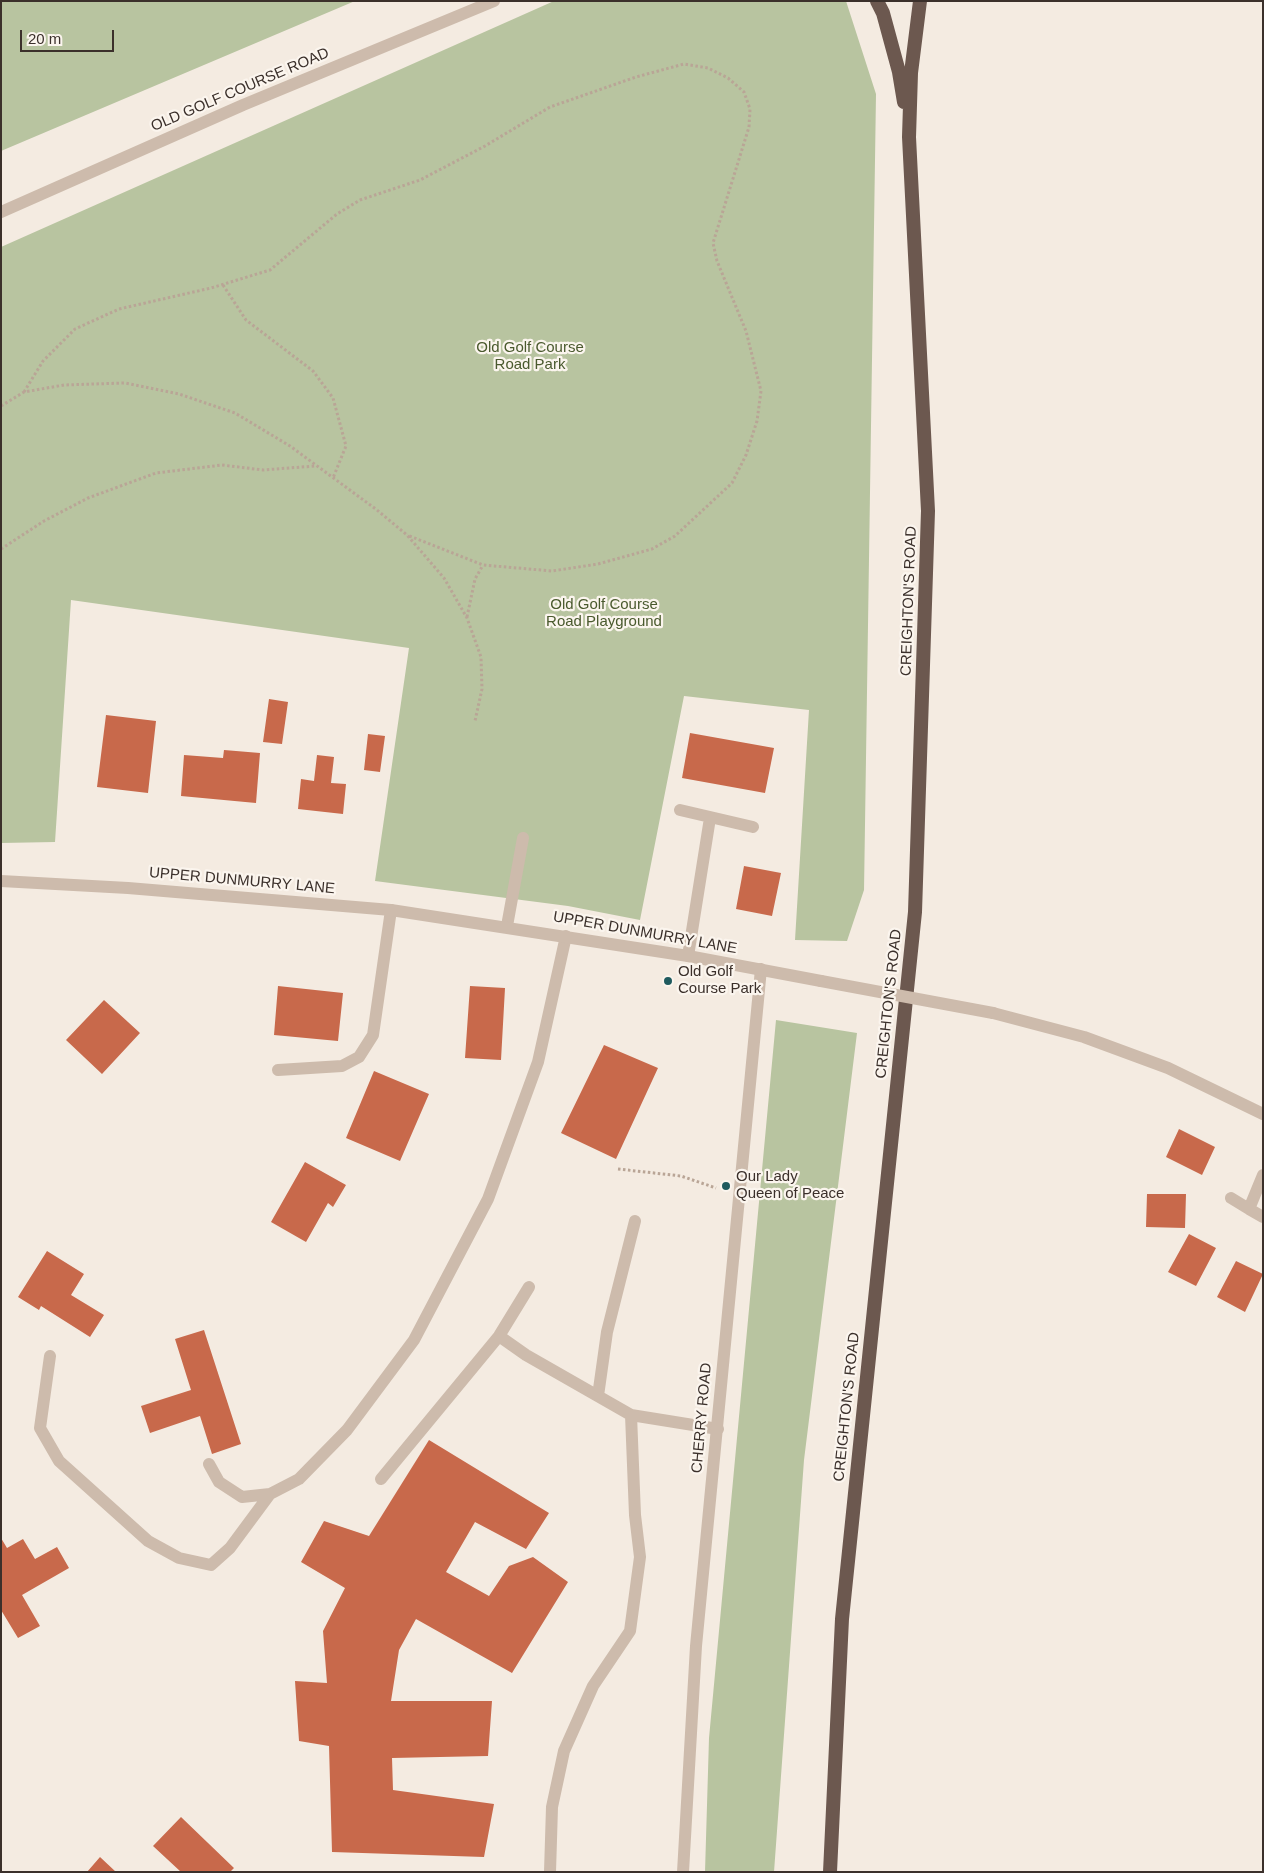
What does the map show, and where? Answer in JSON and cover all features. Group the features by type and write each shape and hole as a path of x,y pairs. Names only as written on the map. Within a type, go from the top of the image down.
{"highway":[{"name":"CREIGHTON'S ROAD","path":"877,1 883,13 899,72 909,137"},
{"name":"CREIGHTON'S ROAD","path":"830,1872 842,1619 915,912 928,511 909,137 911,73 920,1"}],"street":[{"name":"OLD GOLF COURSE ROAD","path":"1,212 243,105 494,1"},
{"path":"680,810 753,827"},
{"path":"688,956 710,818"},
{"path":"507,926 523,838"},
{"name":"UPPER DUNMURRY LANE","path":"1,881 128,888 392,910 507,926 761,969 993,1013 1092,1040 1168,1068 1263,1114"},
{"path":"278,1070 342,1066 359,1057 373,1035 392,910"},
{"path":"209,1464 219,1482 242,1497 270,1494 299,1479 347,1430 414,1340 488,1200 538,1062 566,936"},
{"name":"CHERRY ROAD","path":"683,1872 696,1646 761,969"},
{"path":"1249,1209 1263,1175"},
{"path":"1231,1198 1263,1216"},
{"path":"598,1396 607,1332 635,1222"},
{"path":"381,1479 498,1336 529,1287"},
{"path":"498,1336 526,1355 631,1415 718,1429"},
{"path":"50,1356 40,1428 59,1461 148,1541 179,1558 211,1565 230,1548 270,1494"},
{"path":"550,1872 552,1807 564,1752 593,1686 630,1631 640,1557 635,1515 631,1415"}],"path":[{"path":"24,392 42,361 75,329 119,309 222,285 270,270 337,214 360,200 420,180 485,146 550,107 636,77 684,64 708,68 728,78 744,92 750,109 750,127 713,243 717,261 746,331 761,391 754,429 746,454 732,483 675,536 652,549 598,564 552,571 483,565 406,535"},
{"path":"222,285 246,320 313,371 333,398 346,446 333,478"},
{"path":"1,406 24,392 64,385 125,383 179,394 235,413 290,446 406,535 444,578 467,618 481,657 482,689 475,721"},
{"path":"1,549 44,521 88,498 156,473 222,465 263,470 316,466"},
{"path":"467,618 475,579 483,565"},
{"path":"618,1169 681,1176 716,1188"}],"green space":[{"path":"1,1 355,1 1,151"},
{"name":"Old Golf Course Road Park","path":"554,1 846,1 876,94 864,890 847,941 795,940 809,710 684,696 640,920 568,906 375,881 409,648 71,600 55,842 1,843 1,247"},
{"path":"776,1020 857,1033 804,1460 774,1872 705,1872 709,1738"}],"building":[{"path":"269,699 288,702 282,744 263,742"},
{"path":"106,715 156,721 148,793 97,787"},
{"path":"690,733 774,748 765,793 682,778"},
{"path":"368,734 385,736 380,772 364,770"},
{"path":"224,750 260,753 256,803 181,796 184,755 223,758"},
{"path":"317,755 334,757 331,783 346,784 343,814 298,809 301,779 314,781"},
{"path":"744,866 781,873 772,916 736,909"},
{"path":"278,986 343,993 338,1041 274,1035"},
{"path":"470,986 505,988 501,1060 465,1058"},
{"path":"104,1000 140,1033 102,1074 66,1040"},
{"path":"604,1045 658,1068 616,1159 561,1133"},
{"path":"374,1071 429,1094 400,1161 346,1138"},
{"path":"1179,1129 1215,1147 1202,1175 1166,1157"},
{"path":"305,1162 346,1185 333,1207 328,1203 306,1242 271,1222"},
{"path":"1147,1194 1186,1194 1185,1228 1146,1227"},
{"path":"1189,1234 1216,1248 1196,1286 1168,1272"},
{"path":"47,1251 84,1274 71,1295 104,1315 90,1337 41,1306 39,1310 18,1297"},
{"path":"1236,1261 1263,1274 1245,1312 1217,1297"},
{"path":"204,1330 241,1444 212,1454 200,1416 150,1433 141,1406 191,1390 175,1339"},
{"path":"429,1440 549,1513 526,1549 475,1522 446,1572 489,1596 509,1566 533,1557 568,1582 512,1673 416,1619 399,1650 391,1701 492,1701 488,1756 392,1758 393,1790 494,1804 484,1857 332,1852 329,1746 299,1741 295,1681 327,1683 323,1631 345,1588 301,1562 324,1521 369,1536"},
{"path":"1,1538 7,1548 23,1539 35,1559 57,1547 69,1568 22,1595 40,1626 18,1638 1,1610"},
{"path":"181,1817 234,1868 230,1872 181,1872 153,1846"},
{"path":"100,1857 116,1872 87,1872"}],"place":[{"name":"Old Golf Course Park","path":"668,981"},
{"name":"Our Lady Queen of Peace","path":"726,1186"}],"park label":[{"name":"Old Golf Course Road Playground","path":"604,614"}]}
